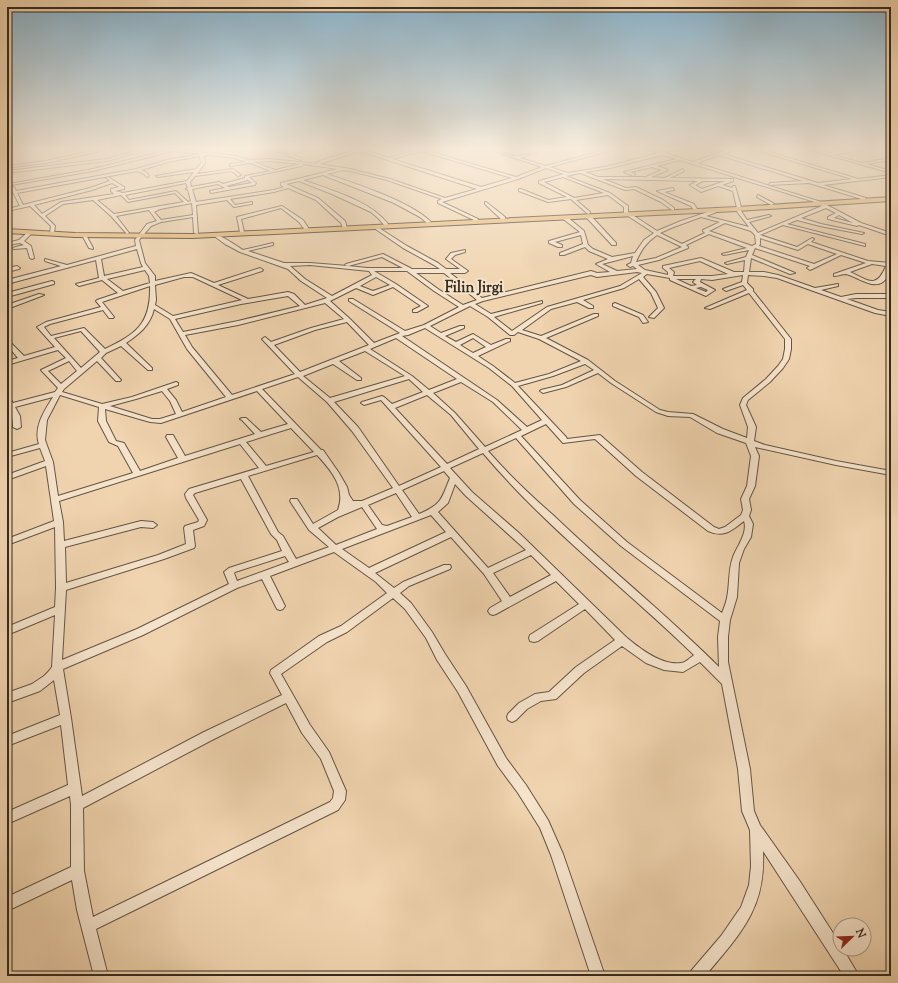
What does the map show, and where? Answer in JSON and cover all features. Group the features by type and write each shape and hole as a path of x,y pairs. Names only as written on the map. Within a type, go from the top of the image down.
{"main road":[{"path":"626,213 672,209 738,208 772,204 821,204 865,199 891,198"},
{"path":"7,231 103,234 127,233 154,236 216,235 821,204 891,198"},
{"path":"7,231 84,235 196,234 588,215"}],"street":[{"path":"16,194 22,207"},
{"path":"7,210 72,194"},
{"path":"22,207 50,206 115,194"},
{"path":"121,194 128,201 166,194"},
{"path":"178,194 187,203"},
{"path":"190,194 193,203 193,216 196,234"},
{"path":"160,221 151,211 187,203 228,199 254,194"},
{"path":"305,194 317,199 343,222 344,227"},
{"path":"334,194 380,216 386,224"},
{"path":"373,194 401,205 425,218 429,222"},
{"path":"431,194 445,199"},
{"path":"464,194 439,202 476,220"},
{"path":"530,194 548,201 609,194 626,207 626,213 658,234 683,245 710,232"},
{"path":"564,194 573,198 614,244"},
{"path":"648,194 662,200 672,209"},
{"path":"666,194 693,205 695,208"},
{"path":"736,194 738,208 756,233 758,244 748,257 747,274 744,283"},
{"path":"789,194 821,204 860,225 866,255"},
{"path":"849,194 865,199"},
{"path":"758,196 772,204"},
{"path":"94,198 113,215 127,233"},
{"path":"228,199 234,206 251,203"},
{"path":"42,216 62,203"},
{"path":"486,203 504,218"},
{"path":"269,204 282,207 301,221 307,229"},
{"path":"756,233 783,224 821,204"},
{"path":"32,206 52,226 52,232"},
{"path":"113,215 168,207"},
{"path":"242,232 239,218 282,207"},
{"path":"617,272 598,264 635,254 658,234 675,224 720,209"},
{"path":"840,213 830,218 860,225 891,235"},
{"path":"102,976 88,926 77,871 77,805 66,718 57,667 61,588 61,545 59,522 49,462 41,440 43,420 60,390 80,370 140,330 149,317 152,306 153,284 152,276 143,263 137,240 141,234 149,225 160,221 193,216"},
{"path":"702,216 724,222 798,249 819,234"},
{"path":"747,221 769,216"},
{"path":"564,217 582,233 586,245 591,250 612,259"},
{"path":"796,218 820,225 862,233"},
{"path":"724,222 705,231 815,266"},
{"path":"783,224 819,234 866,255 881,264 890,263 884,277 878,282 871,283 845,272"},
{"path":"376,227 405,247 424,256 447,272 481,300"},
{"path":"885,232 891,231"},
{"path":"7,244 21,241 30,233"},
{"path":"560,246 550,242 582,233"},
{"path":"84,235 91,248"},
{"path":"216,235 242,251 290,268 328,299 348,320 369,347 410,377 462,424 505,475 585,551 701,656 728,683"},
{"path":"21,241 29,246 32,258"},
{"path":"807,242 842,253 866,255"},
{"path":"242,251 271,244"},
{"path":"562,254 586,245"},
{"path":"617,272 633,263 664,256 686,247 683,245"},
{"path":"14,248 29,246"},
{"path":"835,251 842,246"},
{"path":"7,282 139,247"},
{"path":"724,254 755,247"},
{"path":"284,265 310,264 367,270 465,271 448,259 453,254 463,251"},
{"path":"807,269 842,253"},
{"path":"633,263 635,254"},
{"path":"340,267 383,255 409,270 436,290 463,307"},
{"path":"836,275 845,272 866,255"},
{"path":"727,262 748,257 792,273"},
{"path":"98,258 102,278 123,294"},
{"path":"669,278 671,272 665,267 701,259 733,274"},
{"path":"47,260 66,266"},
{"path":"633,263 643,275 661,308 652,317"},
{"path":"7,270 17,268"},
{"path":"80,284 147,268"},
{"path":"212,285 260,270"},
{"path":"367,270 394,285 424,306 415,312"},
{"path":"69,359 44,370 60,390 102,406 152,421 180,415 299,375 426,326 463,307 481,300 591,273 597,275 637,270 643,275 669,278 712,278 733,274 764,274 778,276 877,312 891,314"},
{"path":"41,274 58,289"},
{"path":"111,317 99,302 153,284 190,275 239,296 247,301"},
{"path":"183,334 304,307 328,299 376,275"},
{"path":"471,304 490,316 512,334 551,308 577,299 605,294 622,287 643,275"},
{"path":"669,278 706,294 712,290 696,282 699,280 698,278"},
{"path":"726,289 744,283"},
{"path":"426,326 497,371 514,385 565,440 597,437 639,474 715,531 728,529 745,516 747,510 745,499 751,486 755,456 750,443 752,427 743,405 745,399 784,366 789,344 788,339 744,283"},
{"path":"7,296 52,284"},
{"path":"356,286 373,293 394,285"},
{"path":"691,288 701,285"},
{"path":"815,290 836,285"},
{"path":"523,290 528,294"},
{"path":"708,308 751,290"},
{"path":"172,318 247,301 291,294 304,307"},
{"path":"7,307 41,295"},
{"path":"842,299 856,296 891,296"},
{"path":"534,298 551,308"},
{"path":"577,299 591,307"},
{"path":"351,300 406,334"},
{"path":"490,316 540,302"},
{"path":"615,305 641,316 645,322"},
{"path":"152,306 172,318 183,334 189,348 230,397"},
{"path":"80,370 40,327 42,325 103,308"},
{"path":"541,338 596,315"},
{"path":"348,320 267,341 299,375 329,401 355,429 417,517"},
{"path":"442,335 462,327"},
{"path":"49,338 82,329 118,380"},
{"path":"517,330 541,338 586,361 613,382 653,409 668,414 691,415 720,431 750,443 797,455 891,473"},
{"path":"397,336 495,401 526,430"},
{"path":"455,345 473,336 490,347"},
{"path":"472,356 508,340"},
{"path":"122,343 150,369"},
{"path":"9,344 23,358"},
{"path":"7,363 58,348"},
{"path":"334,361 359,379"},
{"path":"514,385 551,375 586,361"},
{"path":"543,391 564,386 599,370"},
{"path":"329,401 410,377"},
{"path":"391,407 462,379"},
{"path":"102,406 176,384"},
{"path":"163,388 174,400 180,415"},
{"path":"257,388 320,452 333,468 345,496 351,503 364,504"},
{"path":"9,406 60,390"},
{"path":"7,398 9,406 16,416 17,427"},
{"path":"364,403 382,398 469,494 493,513 622,640 644,658 659,666 683,668 701,656"},
{"path":"102,406 102,421 113,442 121,445 138,474"},
{"path":"244,419 260,435"},
{"path":"312,528 526,430 547,422"},
{"path":"55,500 292,425"},
{"path":"517,435 578,502 624,544 700,603 725,620"},
{"path":"170,437 183,460"},
{"path":"241,441 264,470"},
{"path":"7,455 43,445"},
{"path":"61,588 161,557 191,546 188,528 200,524 202,520 189,494 192,491 320,452"},
{"path":"7,478 49,462"},
{"path":"244,476 275,534 280,538 294,564"},
{"path":"7,698 40,686 52,677 57,667 140,632 234,586 265,576 433,512 445,500 454,477"},
{"path":"336,516 341,512 345,496"},
{"path":"294,501 312,528 336,549 369,572 408,606 429,635 441,657 462,689 502,762 522,788 544,824 557,854 598,976"},
{"path":"364,504 379,527 387,529"},
{"path":"433,512 487,572 508,602"},
{"path":"745,516 749,524 747,537 740,549 735,563 732,597 725,620 723,662 744,769 748,811 756,829 803,898 852,976"},
{"path":"7,542 59,522"},
{"path":"61,545 141,524 153,525"},
{"path":"369,572 452,533"},
{"path":"487,572 531,551"},
{"path":"234,586 229,576 229,572 232,570 288,552"},
{"path":"88,926 334,806 339,800 340,791 325,756 306,729 275,673 323,639 344,629 406,584 447,567"},
{"path":"265,576 280,606"},
{"path":"492,611 557,576"},
{"path":"534,638 586,604"},
{"path":"7,631 60,609"},
{"path":"512,717 528,703 539,697 552,696 580,670 622,640"},
{"path":"77,805 208,736 288,697"},
{"path":"7,741 66,718"},
{"path":"7,818 74,788"},
{"path":"696,976 729,936 751,902 757,874 756,829"},
{"path":"7,904 77,871"}],"district":[{"name":"Filin Jirgi","path":"474,287"}]}
